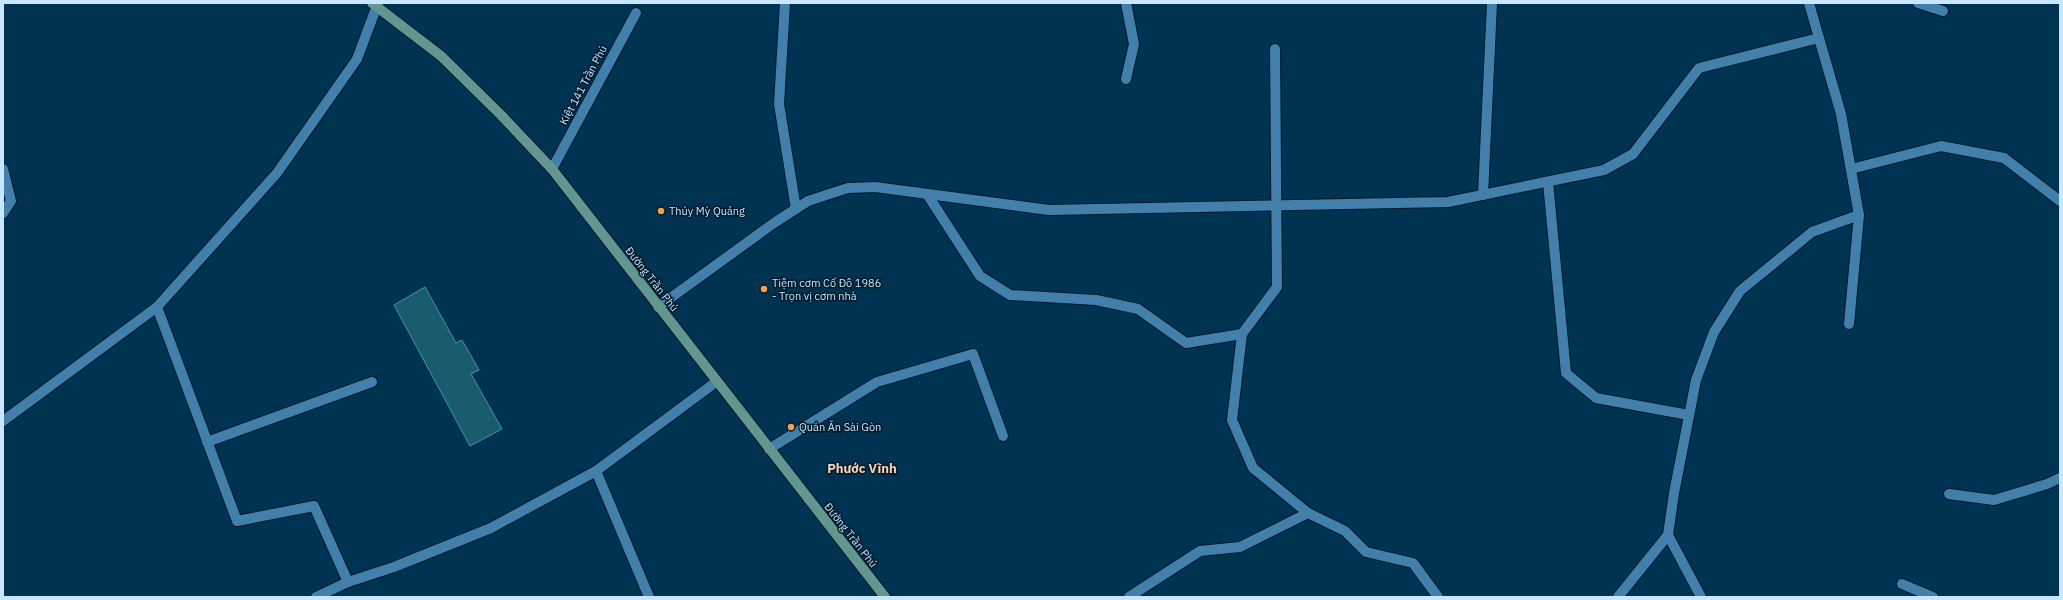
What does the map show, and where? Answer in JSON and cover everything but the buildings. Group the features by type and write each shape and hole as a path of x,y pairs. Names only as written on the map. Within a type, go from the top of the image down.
{"street":[{"path":"785,3 779,104 796,209"},
{"path":"1126,3 1134,44 1126,79"},
{"path":"1483,195 1492,3"},
{"path":"1809,3 1841,114 1859,215 1849,324"},
{"path":"1918,3 1943,11"},
{"path":"3,421 157,306 277,173 357,59 376,4"},
{"name":"Đường Trần Phú","path":"376,4 441,56 502,115 552,169 716,382 885,597"},
{"name":"Kiệt 141 Trần Phú","path":"552,169 636,13"},
{"path":"658,307 774,223 808,201 848,188 875,187 1049,210 1448,202 1604,170 1633,154 1699,68 1819,38"},
{"path":"1275,50 1277,287 1242,334 1232,420 1253,468 1308,513 1345,531 1366,552 1413,563 1438,597"},
{"path":"1851,170 1941,146 2004,158 2060,201"},
{"path":"3,169 11,202 3,213"},
{"path":"1548,182 1566,373 1596,398 1689,415"},
{"path":"927,194 980,276 1010,295 1096,300 1138,309 1186,343 1242,334"},
{"path":"1618,597 1668,535 1674,493 1696,380 1714,332 1740,291 1812,232 1859,215"},
{"path":"157,306 237,521 314,506 348,582"},
{"path":"769,449 877,382 973,354 1003,436"},
{"path":"207,442 372,382"},
{"path":"316,597 348,582 394,567 491,528 596,471 716,382"},
{"path":"596,471 649,597"},
{"path":"1949,494 1994,500 2048,484 2060,478"},
{"path":"1129,597 1200,551 1240,547 1308,513"},
{"path":"1668,535 1701,597"},
{"path":"1902,584 1933,597"}],"place":[{"name":"Thúy Mỳ Quảng","path":"661,211"},
{"name":"Tiệm cơm Cố Đô 1986 - Trọn vị cơm nhà","path":"764,289"},
{"name":"Quán Ăn Sài Gòn","path":"791,427"}],"district":[{"name":"Phước Vĩnh","path":"862,468"}]}
